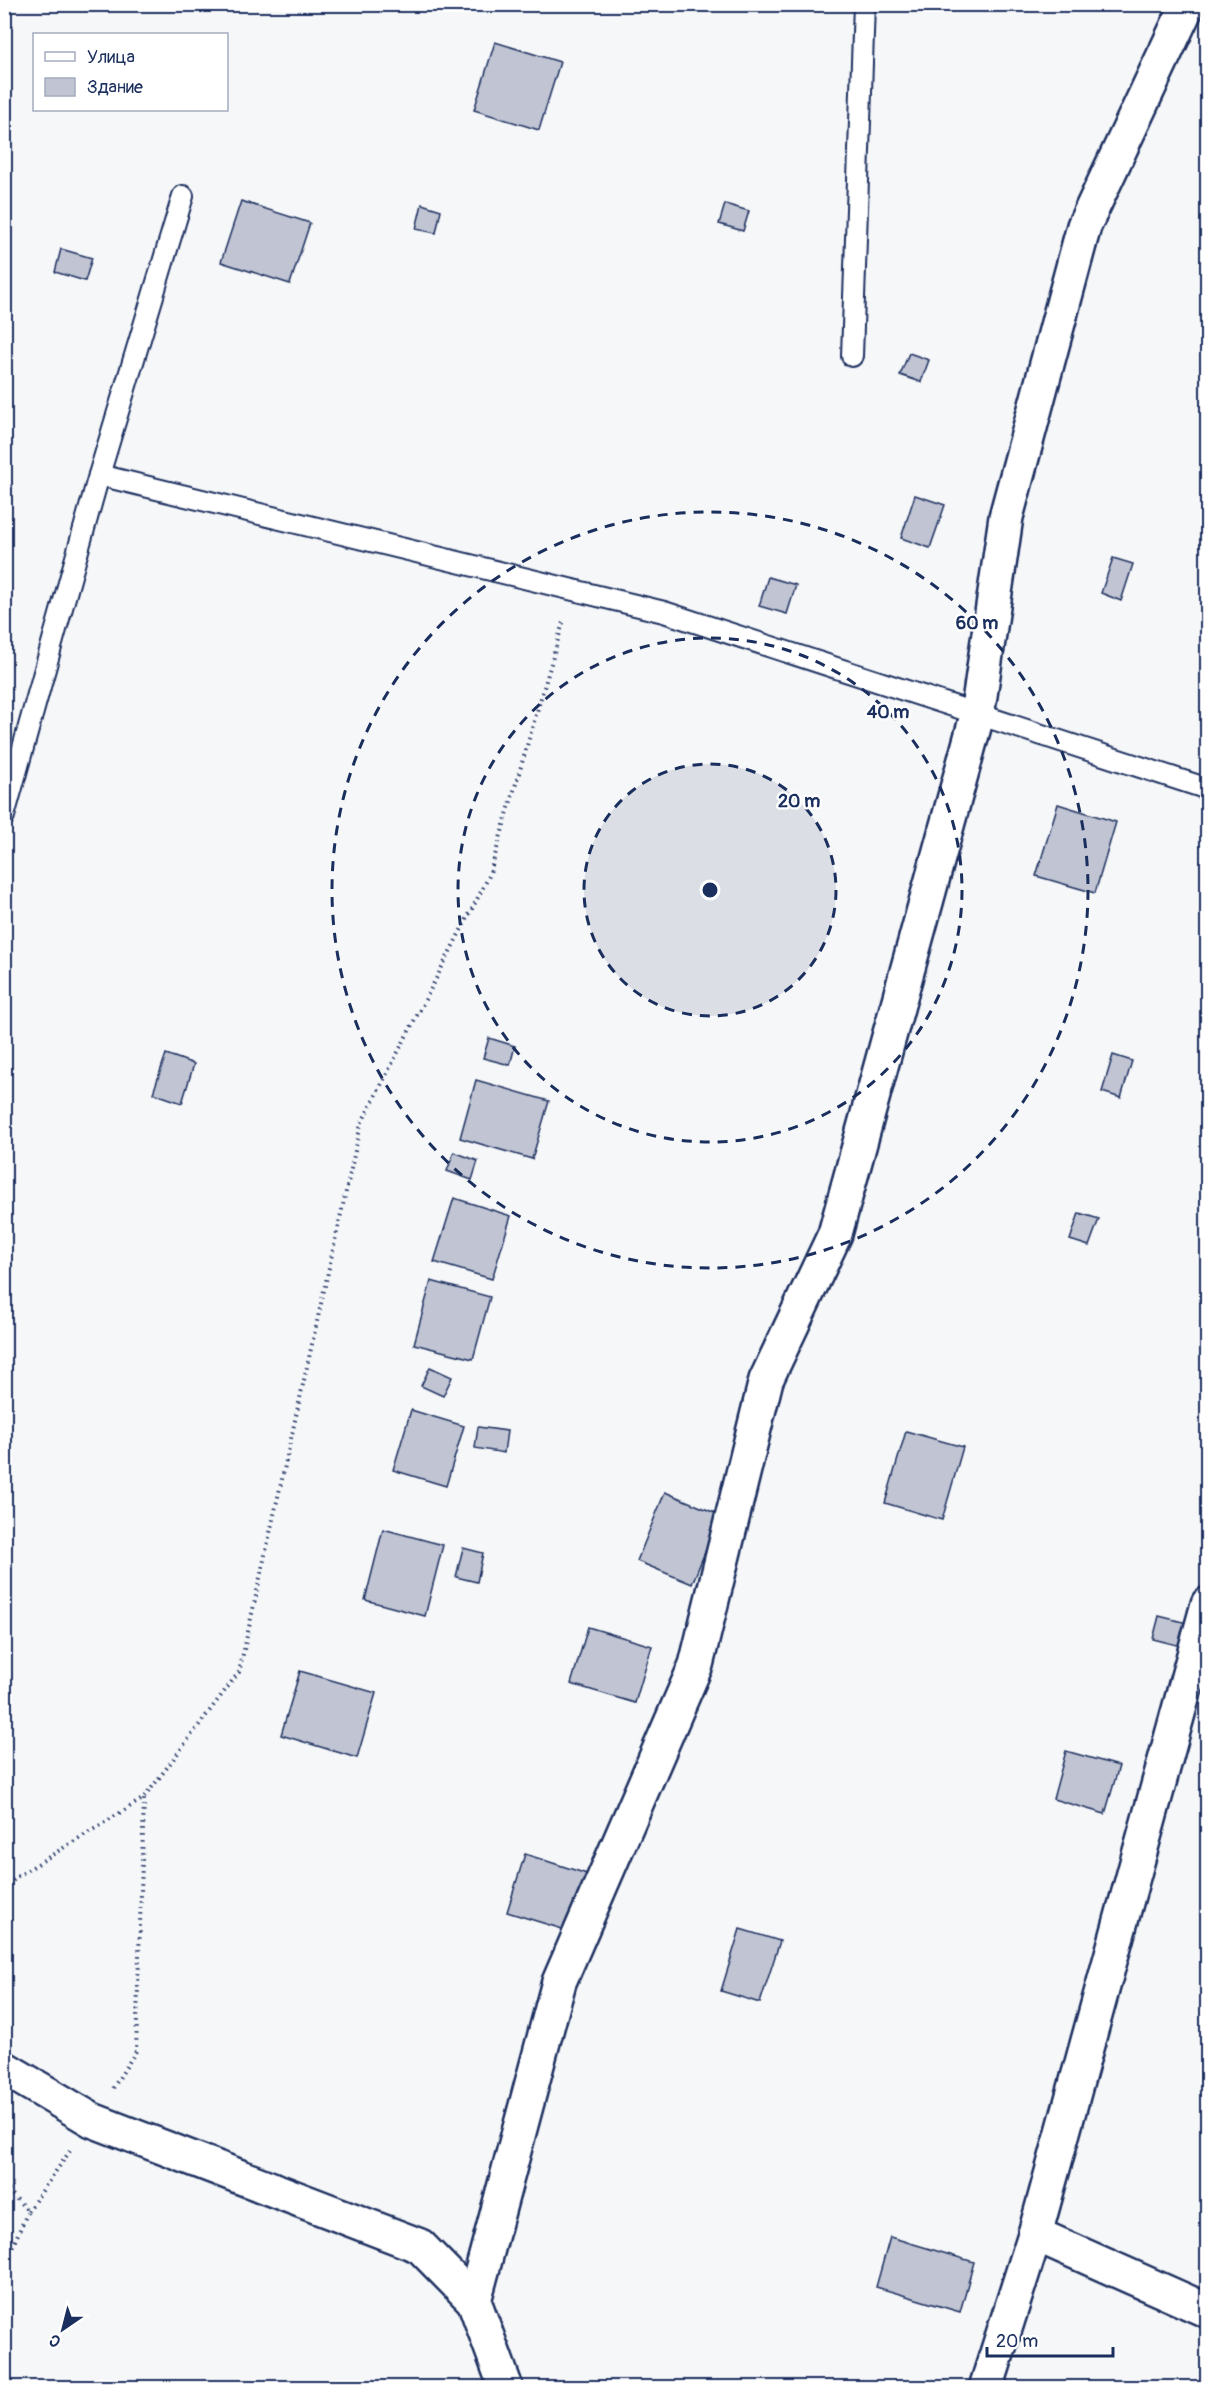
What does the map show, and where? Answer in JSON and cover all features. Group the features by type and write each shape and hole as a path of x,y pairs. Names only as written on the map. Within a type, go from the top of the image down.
{"street":[{"path":"474,2301 559,1982 696,1665 766,1380 835,1234 977,716 1006,517 1084,226 1188,4"},
{"path":"986,2388 1035,2234 1208,1604"},
{"path":"4,2068 92,2120 420,2246 474,2301 506,2388"},
{"path":"1035,2234 1208,2311"}],"lane":[{"path":"852,356 864,4"},
{"path":"4,816 99,475 183,196"},
{"path":"99,475 664,612 977,716 1208,789"}],"path":[{"path":"4,1889 18,1876 144,1798 239,1672 361,1124 489,876 573,590"},
{"path":"4,2266 28,2211 92,2120 136,2051 144,1798"},
{"path":"4,2186 28,2211"}],"building":[{"path":"495,42 560,62 539,130 474,110"},
{"path":"241,201 310,223 290,284 221,262"},
{"path":"422,204 441,210 436,233 416,229"},
{"path":"725,204 749,211 743,231 719,224"},
{"path":"61,249 92,258 85,281 55,272"},
{"path":"909,353 929,360 921,382 900,375"},
{"path":"915,495 945,505 930,548 901,538"},
{"path":"1113,558 1133,564 1121,601 1101,593"},
{"path":"768,577 796,585 787,614 759,606"},
{"path":"1058,804 1116,822 1095,893 1036,876"},
{"path":"489,1038 515,1046 510,1065 483,1058"},
{"path":"166,1054 194,1064 182,1103 153,1093"},
{"path":"1113,1055 1132,1061 1121,1098 1102,1092"},
{"path":"476,1080 549,1101 532,1159 460,1138"},
{"path":"454,1152 478,1161 472,1180 447,1171"},
{"path":"454,1198 511,1216 492,1279 434,1262"},
{"path":"1079,1213 1099,1219 1089,1246 1070,1240"},
{"path":"431,1281 490,1297 473,1359 414,1344"},
{"path":"430,1367 452,1377 443,1396 421,1386"},
{"path":"411,1410 464,1426 446,1486 393,1470"},
{"path":"478,1427 507,1431 504,1453 475,1448"},
{"path":"906,1431 963,1447 942,1520 885,1503"},
{"path":"665,1492 720,1515 692,1584 637,1561"},
{"path":"383,1529 443,1545 425,1616 365,1600"},
{"path":"463,1548 483,1553 477,1582 456,1577"},
{"path":"1159,1616 1187,1623 1181,1646 1153,1639"},
{"path":"588,1627 652,1646 635,1703 571,1684"},
{"path":"300,1671 376,1693 357,1758 281,1735"},
{"path":"1066,1751 1119,1766 1105,1814 1053,1799"},
{"path":"525,1854 587,1874 569,1931 507,1912"},
{"path":"740,1929 780,1941 760,2003 721,1991"},
{"path":"890,2237 974,2262 960,2312 876,2287"}]}
